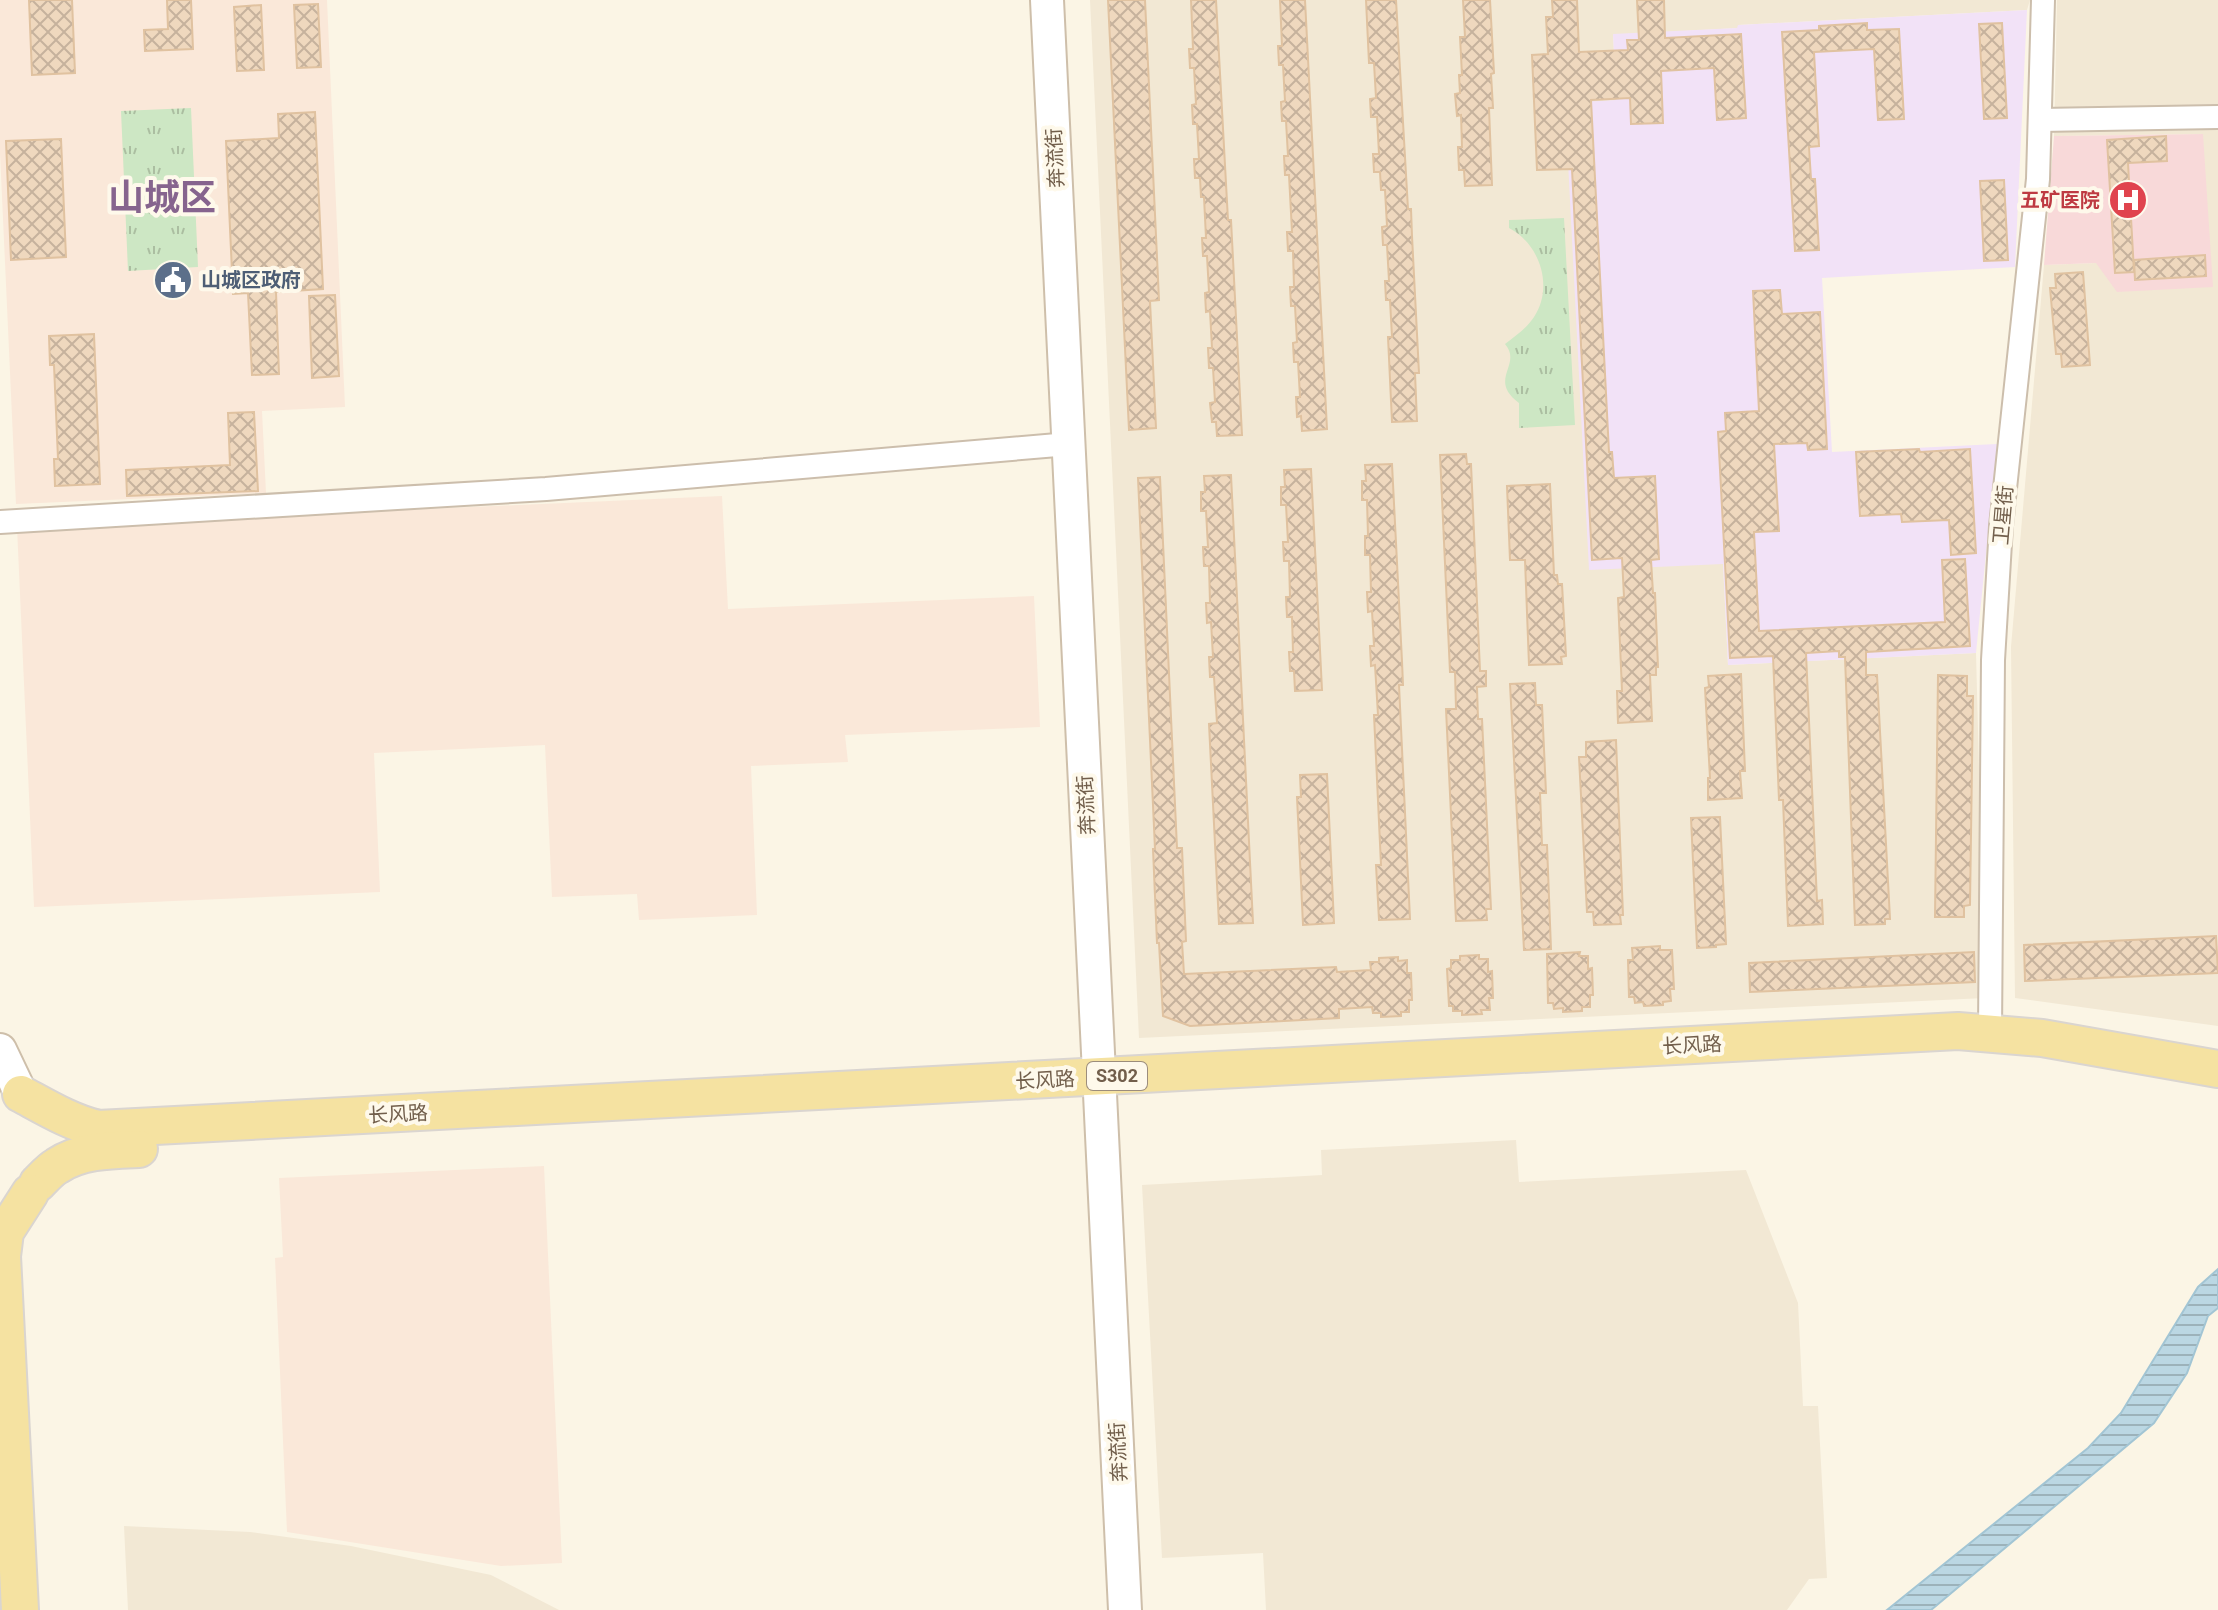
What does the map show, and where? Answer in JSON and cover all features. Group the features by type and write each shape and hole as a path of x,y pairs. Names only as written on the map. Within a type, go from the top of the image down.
{"main road":[{"name":"长风路","path":"22,1196 59,1164 99,1151 1958,1031 2042,1038 2218,1069"},
{"name":"长风路","path":"11,1089 80,1125 98,1129 1959,1053 2039,1060 2218,1091"},
{"path":"11,1089 40,1116 48,1143 47,1157 22,1196 5,1232 2,1256 20,1610"}],"street":[{"name":"奔流街","path":"1047,0 1125,1610"},
{"name":"卫星街","path":"1990,1032 1995,630 2001,526 2038,179 2043,0"},
{"path":"2040,120 2218,117"},
{"path":"0,522 546,489 1069,444"},
{"path":"0,1050 11,1089"}],"shaded area":[{"name":"山城区政府","path":"0,0 327,0 345,407 262,411 266,493 16,504 0,153"},
{"path":"1090,0 2030,0 2027,10 1738,25 1738,28 1613,35 1617,101 1566,103 1723,564 1728,665 1976,653 1985,998 1139,1038"},
{"path":"2057,0 2218,0 2218,1026 2015,998 2011,647 2044,265 2096,263 2202,134 2054,136"},
{"path":"2027,10 2015,267 1822,278 1832,452 1997,444 1976,653 1728,665 1723,564 1589,570 1565,103 1616,100 1613,34"},
{"name":"五矿医院","path":"2203,134 2213,287 2117,292 2096,263 2044,265 2054,136"},
{"path":"722,496 728,609 1034,596 1040,727 845,735 848,762 751,766 757,915 639,920 637,894 552,897 545,745 374,753 380,892 34,907 17,527"},
{"path":"1516,1140 1519,1182 1746,1170 1798,1303 1803,1406 1818,1406 1827,1578 1809,1579 1787,1610 1266,1610 1263,1553 1162,1558 1142,1185 1322,1175 1321,1150"},
{"path":"544,1166 562,1563 501,1566 287,1532 275,1258 283,1257 279,1178"},
{"path":"124,1526 250,1532 351,1546 491,1575 559,1610 128,1610"}],"green space":[{"path":"191,108 198,267 128,271 121,111"},
{"path":"1564,218 1575,425 1519,428 1519,403 1506,387 1510,359 1505,344 1534,317 1543,293 1543,280 1536,255 1520,235 1509,228 1509,220"}],"water":[{"path":"2218,1269 2218,1308 2208,1316 2187,1373 2154,1423 1931,1610 1887,1610 2088,1448 2121,1413 2198,1287"}],"building":[{"path":"29,0 72,0 75,73 32,75"},
{"path":"167,0 191,0 193,49 145,51 144,30 168,29"},
{"path":"1108,0 1145,0 1159,300 1150,301 1156,428 1129,430"},
{"path":"1191,0 1216,0 1242,435 1217,436 1216,422 1212,422 1210,403 1215,402 1213,368 1209,368 1208,348 1212,348 1210,311 1206,312 1205,293 1209,292 1207,256 1203,256 1202,238 1206,238 1204,197 1201,197 1200,178 1195,178 1194,159 1199,159 1197,124 1193,124 1192,105 1196,104 1194,68 1190,68 1189,49 1193,49"},
{"path":"1280,0 1305,0 1327,429 1302,431 1301,416 1297,417 1296,397 1300,397 1298,362 1294,362 1293,343 1297,342 1295,306 1291,306 1290,287 1294,287 1293,251 1288,251 1287,232 1292,232 1289,175 1285,175 1284,156 1288,156 1286,121 1282,121 1281,102 1285,101 1283,65 1279,65 1278,46 1282,46"},
{"path":"1366,0 1396,0 1408,209 1411,209 1419,373 1415,373 1417,421 1392,422 1388,337 1392,337 1390,300 1386,300 1385,281 1389,281 1387,245 1383,245 1382,227 1387,226 1385,190 1381,190 1380,172 1374,172 1373,154 1379,154 1377,117 1371,117 1370,99 1376,98 1374,63 1369,63"},
{"path":"1463,0 1490,0 1494,73 1491,74 1493,108 1489,108 1492,185 1465,186 1464,170 1459,170 1461,115 1457,116 1455,94 1460,93 1459,75 1462,75 1460,37 1465,37"},
{"path":"1552,0 1577,0 1579,52 1628,50 1627,40 1639,40 1637,0 1664,0 1665,38 1741,34 1746,118 1717,120 1714,68 1661,71 1663,123 1631,124 1630,98 1591,100 1609,452 1612,452 1614,478 1655,476 1659,559 1651,560 1658,667 1656,675 1650,675 1652,721 1618,723 1617,691 1622,691 1618,598 1624,597 1622,558 1592,560 1572,169 1537,170 1532,55 1548,54 1546,17 1553,17"},
{"path":"318,4 321,67 297,68 294,5"},
{"path":"261,5 264,70 237,71 234,7"},
{"path":"1867,23 1867,30 1899,29 1904,119 1878,120 1874,49 1814,52 1819,146 1809,147 1811,179 1815,179 1819,250 1795,251 1782,32"},
{"path":"2002,23 2007,118 1984,119 1979,24"},
{"path":"315,112 323,289 276,292 279,374 252,375 248,293 233,294 226,141 279,138 278,114"},
{"path":"2166,136 2167,161 2128,163 2134,272 2115,273 2107,140"},
{"path":"61,139 66,257 11,260 6,141"},
{"path":"2004,180 2008,260 1984,261 1980,181"},
{"path":"2205,255 2206,276 2135,280 2134,260"},
{"path":"2083,272 2090,365 2062,367 2061,354 2056,354 2050,288 2056,288 2055,274"},
{"path":"1780,290 1782,314 1820,312 1827,449 1808,450 1807,443 1774,444 1779,531 1754,532 1759,631 1945,622 1942,560 1965,559 1970,646 1866,652 1866,675 1877,675 1890,919 1885,919 1885,924 1855,925 1845,657 1839,657 1839,651 1806,653 1817,901 1822,900 1823,924 1788,926 1773,656 1730,658 1718,432 1726,431 1725,413 1759,411 1753,291"},
{"path":"335,295 339,376 312,378 309,296"},
{"path":"94,334 100,484 55,486 54,459 58,459 54,365 50,365 49,336"},
{"path":"254,412 258,491 127,496 126,470 230,465 228,413"},
{"path":"1919,449 1920,452 1970,449 1976,553 1951,555 1949,520 1902,522 1901,514 1860,516 1856,452"},
{"path":"1466,454 1467,464 1471,464 1480,671 1486,671 1486,686 1477,687 1478,719 1482,719 1491,909 1486,909 1487,920 1456,921 1446,709 1456,709 1455,672 1450,672 1440,455"},
{"path":"1392,464 1410,919 1379,920 1376,865 1381,865 1374,715 1378,715 1375,665 1371,666 1370,646 1374,646 1372,611 1368,612 1367,592 1371,592 1370,555 1365,555 1367,500 1362,500 1362,481 1366,481 1365,465"},
{"path":"1311,469 1322,690 1295,691 1289,652 1293,652 1292,617 1287,617 1286,597 1290,597 1289,561 1284,561 1283,542 1288,542 1286,505 1281,505 1281,487 1285,487 1284,470"},
{"path":"1231,475 1253,923 1219,924 1209,724 1217,723 1214,677 1210,677 1209,657 1213,657 1211,622 1207,623 1206,603 1210,603 1209,566 1204,566 1203,547 1208,547 1206,511 1201,511 1201,492 1205,492 1204,476"},
{"path":"1160,477 1177,848 1182,848 1186,941 1182,942 1184,974 1336,967 1337,972 1371,970 1370,962 1398,957 1398,961 1407,960 1407,973 1411,973 1412,1000 1409,1000 1409,1012 1401,1012 1401,1016 1381,1017 1381,1013 1373,1013 1372,1007 1339,1009 1339,1018 1190,1026 1163,1016 1157,943 1138,478"},
{"path":"1550,484 1554,575 1557,575 1558,584 1562,584 1566,656 1561,657 1562,664 1529,665 1525,560 1510,560 1507,486"},
{"path":"1741,674 1745,771 1740,771 1742,798 1708,800 1710,778 1705,688 1709,687 1708,676"},
{"path":"1938,675 1967,676 1967,696 1973,696 1970,905 1964,906 1964,917 1935,917"},
{"path":"1535,683 1536,705 1542,705 1546,793 1540,793 1542,845 1547,845 1551,949 1524,950 1510,684"},
{"path":"1616,740 1623,915 1620,915 1621,924 1594,925 1593,912 1587,912 1579,757 1586,757 1586,742"},
{"path":"1327,774 1334,923 1303,925 1297,797 1301,797 1300,775"},
{"path":"1720,817 1726,944 1697,948 1691,818"},
{"path":"2216,936 2218,973 2025,981 2024,945"},
{"path":"1660,946 1660,950 1672,950 1674,989 1670,989 1671,1001 1663,1002 1663,1005 1635,1003 1634,997 1629,997 1628,960 1633,960 1632,948"},
{"path":"1580,952 1579,956 1588,956 1588,969 1592,968 1590,1007 1582,1007 1582,1011 1554,1009 1553,1003 1548,1003 1547,954"},
{"path":"1974,952 1975,982 1750,992 1749,963"},
{"path":"1479,955 1479,959 1488,959 1488,972 1492,971 1490,1010 1481,1010 1482,1014 1462,1015 1462,1011 1453,1011 1453,1006 1449,1006 1447,969 1451,968 1451,960 1460,960 1460,956"}],"place":[{"name":"五矿医院","path":"2128,200"},
{"name":"山城区政府","path":"173,280"}],"district":[{"name":"山城区","path":"162,197"}]}
